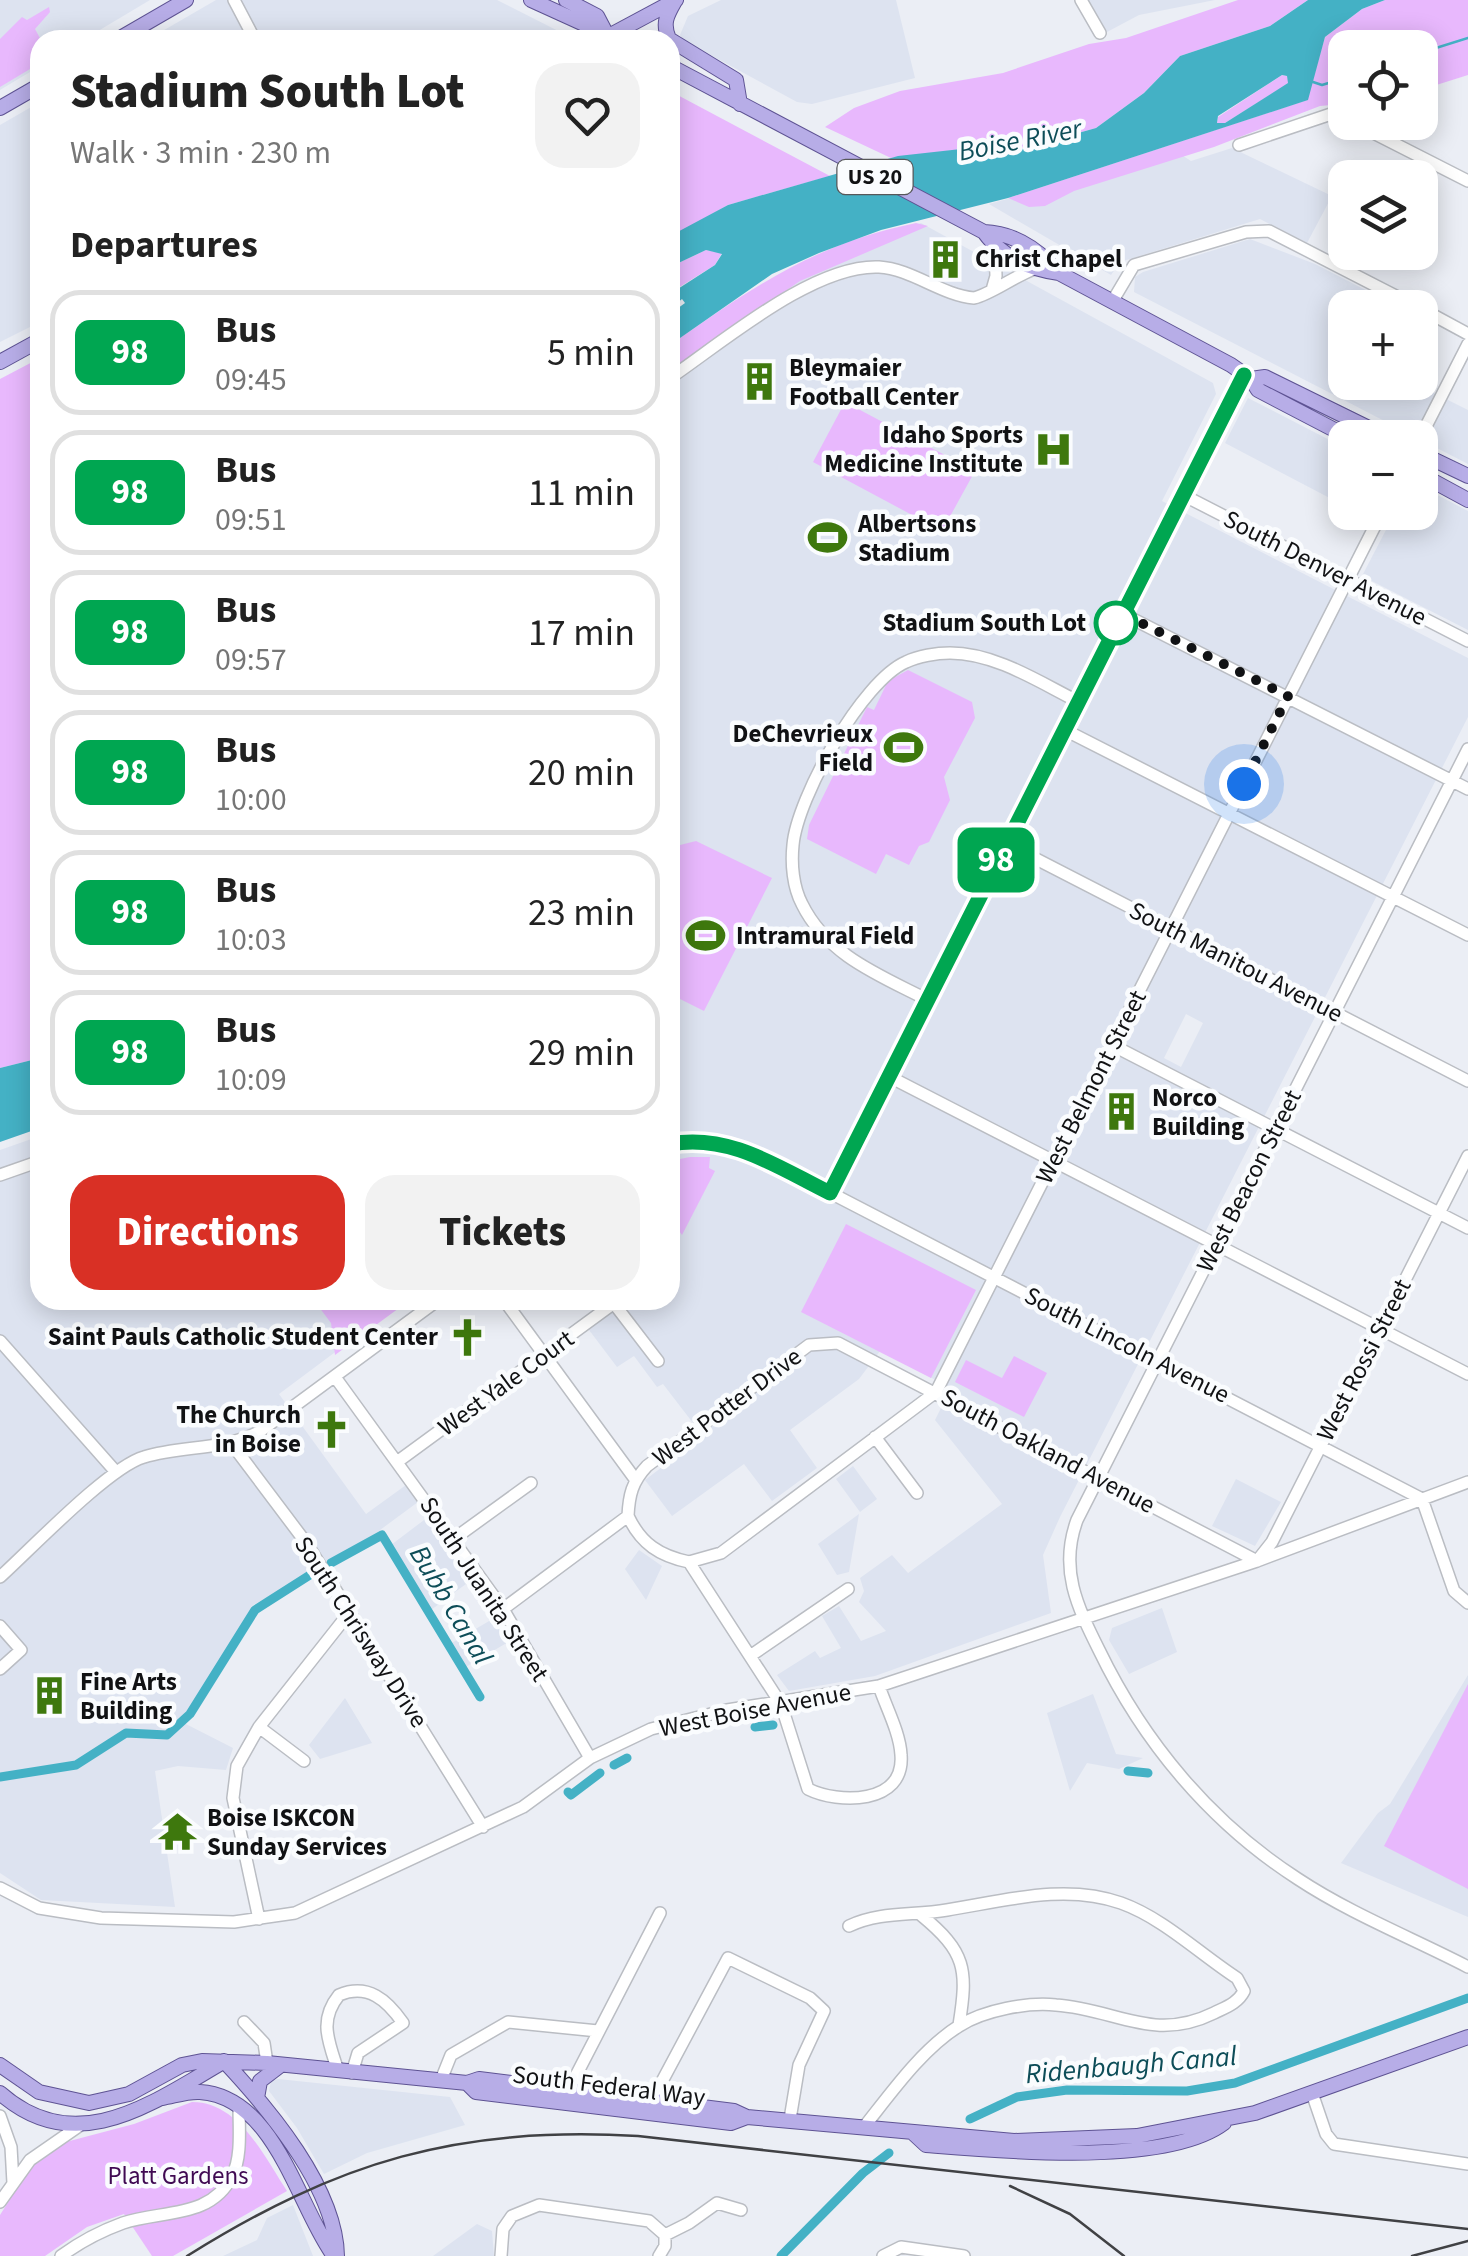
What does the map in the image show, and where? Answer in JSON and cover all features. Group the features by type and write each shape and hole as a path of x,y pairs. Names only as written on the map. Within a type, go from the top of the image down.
{"main road":[{"path":"135,30 186,0"},
{"path":"531,0 592,30"},
{"path":"566,0 597,16 605,30"},
{"path":"625,30 676,0"},
{"path":"667,30 665,18 676,0"},
{"path":"680,46 736,80 740,104"},
{"name":"US 20","path":"680,71 984,232 995,247 1034,269 1058,273 1112,302 1248,377 1258,390 1328,427"},
{"path":"0,108 30,91"},
{"path":"984,232 1002,233 1042,254 1058,273"},
{"path":"0,362 30,346"},
{"name":"US 20","path":"1248,377 1264,377 1351,420"},
{"path":"1438,462 1468,476"},
{"path":"1438,484 1468,500"},
{"name":"South Federal Way","path":"0,2065 39,2092 89,2103 129,2094 182,2066 224,2061 467,2083 479,2079 734,2111 747,2117 1014,2141 1078,2141 1224,2122 1468,2037"},
{"path":"0,2093 42,2120 78,2126 116,2119 162,2098 224,2061 257,2098 307,2170 337,2234 335,2256"},
{"path":"257,2098 260,2081 274,2064"},
{"name":"South Federal Way","path":"467,2083 476,2092 593,2108 731,2123 747,2117"},
{"path":"162,2098 199,2092 240,2107 288,2166 335,2256"}],"street":[{"path":"234,0 250,30"},
{"path":"1081,0 1100,33"},
{"path":"1238,145 1328,115"},
{"path":"1387,140 1468,181"},
{"path":"1112,302 1134,265 1246,232 1269,231 1385,290"},
{"path":"992,290 996,276 995,247"},
{"path":"680,371 800,290 829,276 879,268 964,297 985,296 1010,278 1034,269"},
{"path":"1438,318 1468,334"},
{"path":"1429,420 1468,344"},
{"path":"830,1193 1121,613 1248,377"},
{"name":"South Denver Avenue","path":"1182,494 1468,641"},
{"name":"West Belmont Street","path":"689,1562 721,1553 936,1392 1373,530"},
{"path":"1121,613 1468,789"},
{"path":"926,999 836,949 802,904 792,868 793,842 800,817 822,772 865,694 906,662 951,653 975,656 1004,665 1077,702"},
{"path":"1063,729 1468,936"},
{"name":"West Beacon Street","path":"1468,750 1077,1520 1068,1552 1073,1594 1112,1677 1160,1752 1225,1823 1271,1861 1327,1896 1468,1967"},
{"name":"South Manitou Avenue","path":"1005,843 1468,1081"},
{"path":"1112,1045 1468,1228"},
{"path":"888,1076 1468,1374"},
{"name":"South Lincoln Avenue","path":"680,1143 731,1146 830,1193 1422,1499"},
{"name":"West Rossi Street","path":"1257,1561 1272,1542 1468,1156"},
{"path":"0,1175 30,1164"},
{"path":"0,1577 116,1472 143,1457 231,1443 259,1432 424,1310"},
{"path":"511,1310 635,1479"},
{"name":"West Yale Court","path":"397,1462 603,1310"},
{"name":"West Yale Court","path":"619,1310 658,1361"},
{"path":"0,1340 116,1472"},
{"name":"South Oakland Avenue","path":"838,1343 1257,1561"},
{"name":"West Potter Drive","path":"628,1516 628,1498 635,1479 647,1466 809,1345 838,1343"},
{"name":"South Juanita Street","path":"335,1376 456,1538 503,1609 590,1758"},
{"path":"876,1437 917,1493"},
{"name":"South Chrisway Drive","path":"231,1443 308,1544 483,1826"},
{"name":"West Boise Avenue","path":"0,1888 21,1902 67,1915 184,1922 259,1919 295,1913 543,1796 590,1758 651,1729 727,1710 879,1686 1257,1561 1468,1482"},
{"path":"456,1538 531,1483"},
{"path":"1422,1499 1454,1591 1468,1603"},
{"path":"503,1609 628,1516 647,1544 670,1558 689,1562 781,1704 808,1788 819,1794 868,1798 900,1769 902,1754 879,1686"},
{"path":"752,1654 848,1588"},
{"path":"259,1919 232,1798 237,1766 258,1726 350,1612"},
{"path":"0,1626 21,1650 0,1669"},
{"path":"258,1726 304,1762"},
{"path":"850,1926 881,1914 921,1915 1050,1894 1098,1896 1147,1916 1237,1978 1244,1991 1237,2002 1177,2026 1158,2028 1052,2004 994,2013 959,2025 894,2089 864,2127"},
{"path":"567,2093 660,1913"},
{"path":"921,1915 947,1936 960,1956 964,1994 959,2025"},
{"path":"650,2102 728,1958 810,1998 824,2011 799,2065 790,2119"},
{"path":"358,1990 385,2000 403,2024 358,2053 345,2072 327,2038 326,2018 339,1995 358,1990"},
{"path":"244,2022 264,2043 274,2064"},
{"path":"441,2080 442,2069 451,2055 508,2022 598,2031"},
{"path":"1312,2093 1326,2134 1334,2144 1468,2164"},
{"path":"61,2256 99,2232 124,2222 192,2210 207,2203 234,2175 240,2107"},
{"path":"0,2116 11,2147 13,2183"},
{"path":"0,2202 30,2160 78,2126"},
{"path":"665,2235 690,2223 716,2203 741,2210"},
{"path":"500,2256 503,2229 512,2216 539,2205 648,2220 665,2235 665,2246 658,2256"},
{"path":"883,2256 900,2248 964,2256"}],"shaded area":[{"path":"0,0 150,0 100,30 30,30 30,72 0,90"},
{"path":"216,0 497,0 556,30 164,30"},
{"path":"721,0 896,0 915,78 812,104 797,102 683,40 680,35 688,16"},
{"path":"1088,0 1215,0 1139,15 1107,32"},
{"path":"30,108 30,327 0,342 0,125"},
{"path":"1232,148 1328,194 1328,204 1307,243 1260,219 1120,262 1111,275 989,204 1177,152 1191,161"},
{"path":"921,223 1213,383 1216,394 1162,501 1468,658 1468,717 1043,1555 1051,1613 875,1676 789,1691 777,1675 815,1651 820,1658 841,1648 822,1616 839,1606 861,1641 886,1631 859,1602 864,1591 860,1578 892,1555 908,1573 1002,1504 935,1420 951,1388 880,1351 859,1379 790,1430 817,1468 772,1501 744,1464 672,1516 645,1480 703,1436 663,1384 657,1387 634,1356 617,1367 589,1330 604,1317 599,1310 680,1310 680,351 820,260","holes":["1186,1014 1203,1023 1181,1067 1164,1058"]},
{"path":"1250,239 1315,264 1366,290 1328,290 1328,392 1134,292 1135,277"},
{"path":"1438,395 1468,410 1468,464 1438,449 1438,420 1383,420 1344,400 1438,400"},
{"path":"1248,398 1328,439 1328,497 1225,443"},
{"path":"1438,495 1468,511 1468,630 1362,576 1386,530 1438,530"},
{"path":"30,1140 30,1310 392,1310 279,1394 366,1514 406,1485 418,1502 380,1530 391,1545 428,1517 474,1578 431,1610 398,1556 376,1539 253,1605 240,1641 180,1721 233,1748 226,1770 178,1766 155,1771 175,1907 41,1900 0,1873 0,1150"},
{"path":"853,1466 877,1499 860,1512 836,1479"},
{"path":"1236,1479 1281,1502 1255,1546 1212,1526"},
{"path":"859,1514 849,1572 837,1575 818,1544"},
{"path":"639,1550 662,1566 646,1600 625,1569"},
{"path":"1162,1608 1177,1652 1129,1674 1109,1640 1112,1628"},
{"path":"496,1617 510,1641 464,1668 450,1644"},
{"path":"1468,1675 1468,1917 1341,1863 1378,1813 1390,1804"},
{"path":"1093,1694 1116,1754 1143,1758 1119,1769 1087,1763 1070,1791 1047,1713"},
{"path":"345,1698 372,1743 320,1759 309,1745"},
{"path":"271,2081 450,2097 465,2125 367,2153 324,2174 269,2091"},
{"path":"293,2205 313,2256 223,2256 257,2240 267,2218"},
{"path":"477,2224 492,2231 494,2256 433,2256"}],"green space":[{"path":"1238,0 1308,0 1270,26 1180,56 1144,93 1096,128 1014,151 979,147 891,158 825,127 854,108 900,91 1003,73 1089,44 1126,38"},
{"path":"1385,0 1468,0 1468,75 1438,84 1438,30 1334,30 1362,9"},
{"path":"49,7 50,12 36,30 30,30 30,69 0,87 0,39 22,17 27,20"},
{"path":"1328,35 1328,105 1214,147 1074,191 1045,206 1029,207 1008,198 1307,100"},
{"path":"1282,75 1287,76 1289,83 1225,123 1217,123 1218,117"},
{"path":"680,96 830,176 728,205 680,232"},
{"path":"916,223 928,226 800,281 680,363 680,338 729,304 815,256"},
{"path":"706,250 722,253 715,265 680,287 680,262"},
{"path":"30,363 30,1060 0,1068 0,379"},
{"path":"845,402 975,471 942,531 813,462"},
{"name":"DeChevrieux Field","path":"908,670 972,702 975,718 944,777 950,800 929,842 919,846 909,865 886,854 876,874 807,839 809,825 867,707 874,710 888,681"},
{"name":"Intramural Field","path":"696,841 772,878 704,1011 680,999 680,845"},
{"path":"710,1157 709,1168 715,1171 682,1235 680,1232 680,1159"},
{"path":"846,1224 976,1290 931,1378 801,1312"},
{"path":"321,1310 396,1310 335,1355 331,1323"},
{"path":"1014,1356 1047,1373 1024,1417 955,1382 966,1360 1002,1378"},
{"path":"1468,1684 1468,1889 1384,1846"},
{"name":"Platt Gardens","path":"192,2102 209,2104 237,2121 287,2191 173,2256 152,2256 124,2214 87,2227 45,2256 0,2256 0,2215 31,2166 62,2143 134,2124"}],"water":[{"path":"1308,0 1385,0 1328,30 1308,100 1008,198 881,230 819,253 772,274 680,338 680,307 685,303 680,301 680,288 715,265 722,254 706,250 680,262 680,231 728,205 898,156 979,147 1014,151 1096,128 1144,93 1180,56 1270,26","holes":["1282,75 1287,76 1288,83 1225,123 1217,123 1218,116"]},
{"path":"30,1060 30,1132 0,1142 0,1068"}],"waterway":[{"path":"1438,47 1468,38"},
{"path":"1313,82 1328,83"},
{"name":"Bubb Canal","path":"331,1563 382,1535 480,1697"},
{"name":"Bubb Canal","path":"0,1777 76,1765 126,1733 167,1735 190,1714 255,1610 313,1573"},
{"name":"Bubb Canal","path":"755,1727 773,1725"},
{"name":"Bubb Canal","path":"614,1765 627,1758"},
{"name":"Bubb Canal","path":"1128,1771 1148,1773"},
{"name":"Bubb Canal","path":"568,1792 571,1795 600,1773"},
{"name":"Ridenbaugh Canal","path":"970,2119 1017,2097 1067,2090 1187,2091 1235,2083 1468,1998"},
{"name":"Ridenbaugh Canal","path":"781,2256 863,2173 889,2153"}],"railway":[{"path":"187,2256 296,2196 402,2157 513,2137 573,2134 638,2136 1468,2229"},
{"path":"1010,2186 1070,2214 1124,2256"},
{"path":"1412,2256 1468,2241"}],"bus line":[{"name":"98","path":"680,1143 731,1146 830,1193 1244,375"}],"place":[{"name":"Christ Chapel","path":"945,259"},
{"name":"Bleymaier Football Center","path":"759,382"},
{"name":"Idaho Sports Medicine Institute","path":"1053,449"},
{"name":"Albertsons Stadium","path":"828,538"},
{"name":"Stadium South Lot","path":"1116,623"},
{"name":"DeChevrieux Field","path":"903,748"},
{"name":"Intramural Field","path":"706,936"},
{"name":"Norco Building","path":"1122,1112"},
{"name":"Saint Pauls Catholic Student Center","path":"468,1337"},
{"name":"The Church in Boise","path":"331,1429"},
{"name":"Fine Arts Building","path":"50,1696"},
{"name":"Boise ISKCON Sunday Services","path":"177,1832"}],"route":[{"path":"1116,623 1121,613 1288,696 1244,784"}],"water label":[{"name":"Boise River","path":"1020,140"}]}
